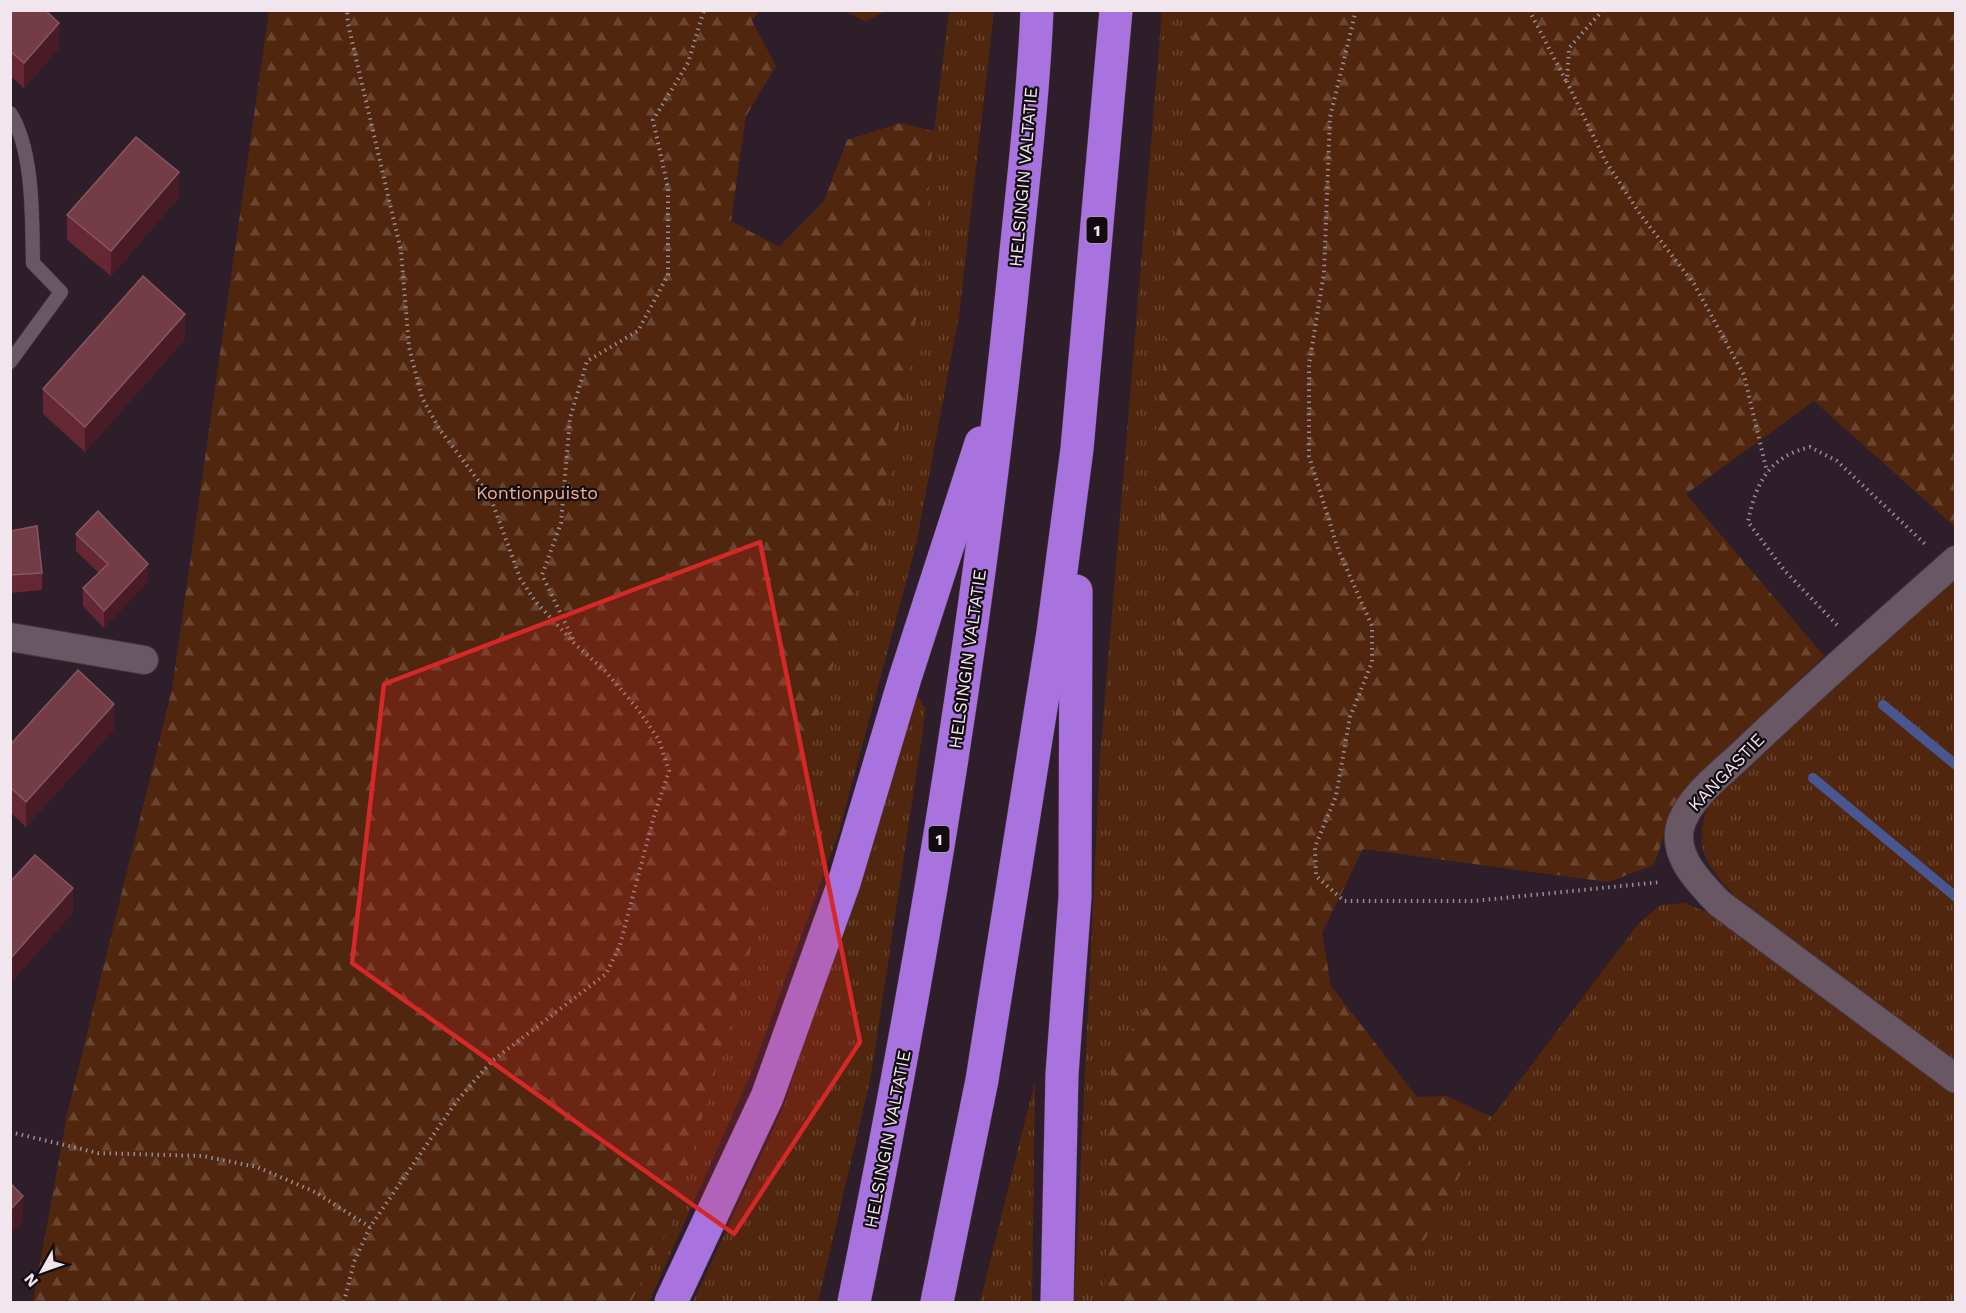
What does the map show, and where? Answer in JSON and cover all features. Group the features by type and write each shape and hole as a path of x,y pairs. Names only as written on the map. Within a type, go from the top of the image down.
{"highway":[{"name":"HELSINGIN VALTATIE","path":"854,1302 901,1074 974,625 1004,373 1037,10"},
{"name":"1","path":"937,1302 984,1068 1053,632 1077,449 1116,10"},
{"path":"670,1302 767,1097 844,883 905,678 1004,373"},
{"path":"1057,1302 1062,1074 1075,897 1077,449"}],"street":[{"name":"KANGASTIE","path":"1952,563 1693,801 1681,822 1679,843 1686,864 1696,879 1719,903 1956,1079"},
{"path":"10,637 144,660"}],"lane":[{"path":"10,113 18,125 31,191 33,263 61,292 10,362"}],"path":[{"path":"344,1302 354,1262 370,1227 456,1102 485,1069 606,974 620,945 654,816 669,771 659,740 636,708 605,671 576,645 536,601 520,578 490,496 440,430 422,398 409,347 401,251 348,24 347,10"},
{"path":"576,645 542,575 561,523 570,418 587,361 638,331 668,275 668,188 653,120 688,63 704,10"},
{"path":"1356,10 1330,117 1324,273 1309,365 1309,456 1338,549 1372,626 1372,662 1350,717 1336,796 1315,847 1316,876 1344,901 1474,901 1696,879"},
{"path":"1529,10 1605,160 1640,214 1694,284 1744,375 1767,472"},
{"path":"1567,82 1569,48 1603,10"},
{"path":"1858,647 1784,570 1748,522 1754,494 1767,472 1790,452 1810,447 1837,461 1952,563"},
{"path":"10,1132 98,1153 203,1156 257,1167 315,1192 370,1227"}],"highlighted area":[{"path":"760,542 860,1042 734,1234 352,963 384,684"}],"green space":[{"name":"Kontionpuisto","path":"269,11 759,11 752,21 776,66 746,116 731,221 779,247 824,201 847,140 900,123 934,131 918,307 886,505 867,548 671,1225 631,1302 33,1302 67,1115 172,689"},
{"path":"846,11 886,11 865,22"},
{"path":"949,11 994,11 959,315 916,545 839,832 752,1071 649,1302 631,1302 671,1225 867,548 886,505 918,307 934,131"},
{"path":"1162,11 1193,11 1189,106 1153,464 1179,639 1164,978 1111,1063 1105,1302 1074,1302 1100,757"},
{"path":"1193,11 1955,11 1955,527 1814,401 1686,494 1824,656 1704,770 1674,807 1654,865 1608,882 1363,849 1322,933 1331,986 1417,1097 1447,1096 1492,1117 1405,1276 1404,1302 1105,1302 1111,1063 1164,978 1179,639 1153,464 1189,106"},
{"path":"1955,574 1955,1064 1734,895 1707,861 1703,851 1702,827 1711,798"},
{"path":"913,697 919,697 925,709 923,729 871,1076 818,1302 693,1302 784,1106"},
{"path":"1684,903 1731,922 1955,1094 1955,1302 1404,1302 1405,1276 1492,1117 1639,923 1661,905"},
{"path":"1035,1081 1032,1302 980,1302"}],"building":[{"path":"10,10 45,10 59,23 24,63 10,51"},
{"path":"136,137 179,172 111,251 67,215"},
{"path":"143,276 185,314 85,427 43,389"},
{"path":"98,511 148,564 104,611 83,588 108,564 76,534"},
{"path":"37,526 42,573 10,575 10,531"},
{"path":"78,670 114,704 26,802 10,787 10,745"},
{"path":"35,855 73,888 10,959 10,882"},
{"path":"10,1183 23,1196 10,1210"}],"waterway":[{"path":"1883,705 1956,765"},
{"path":"1813,778 1956,897"}]}
